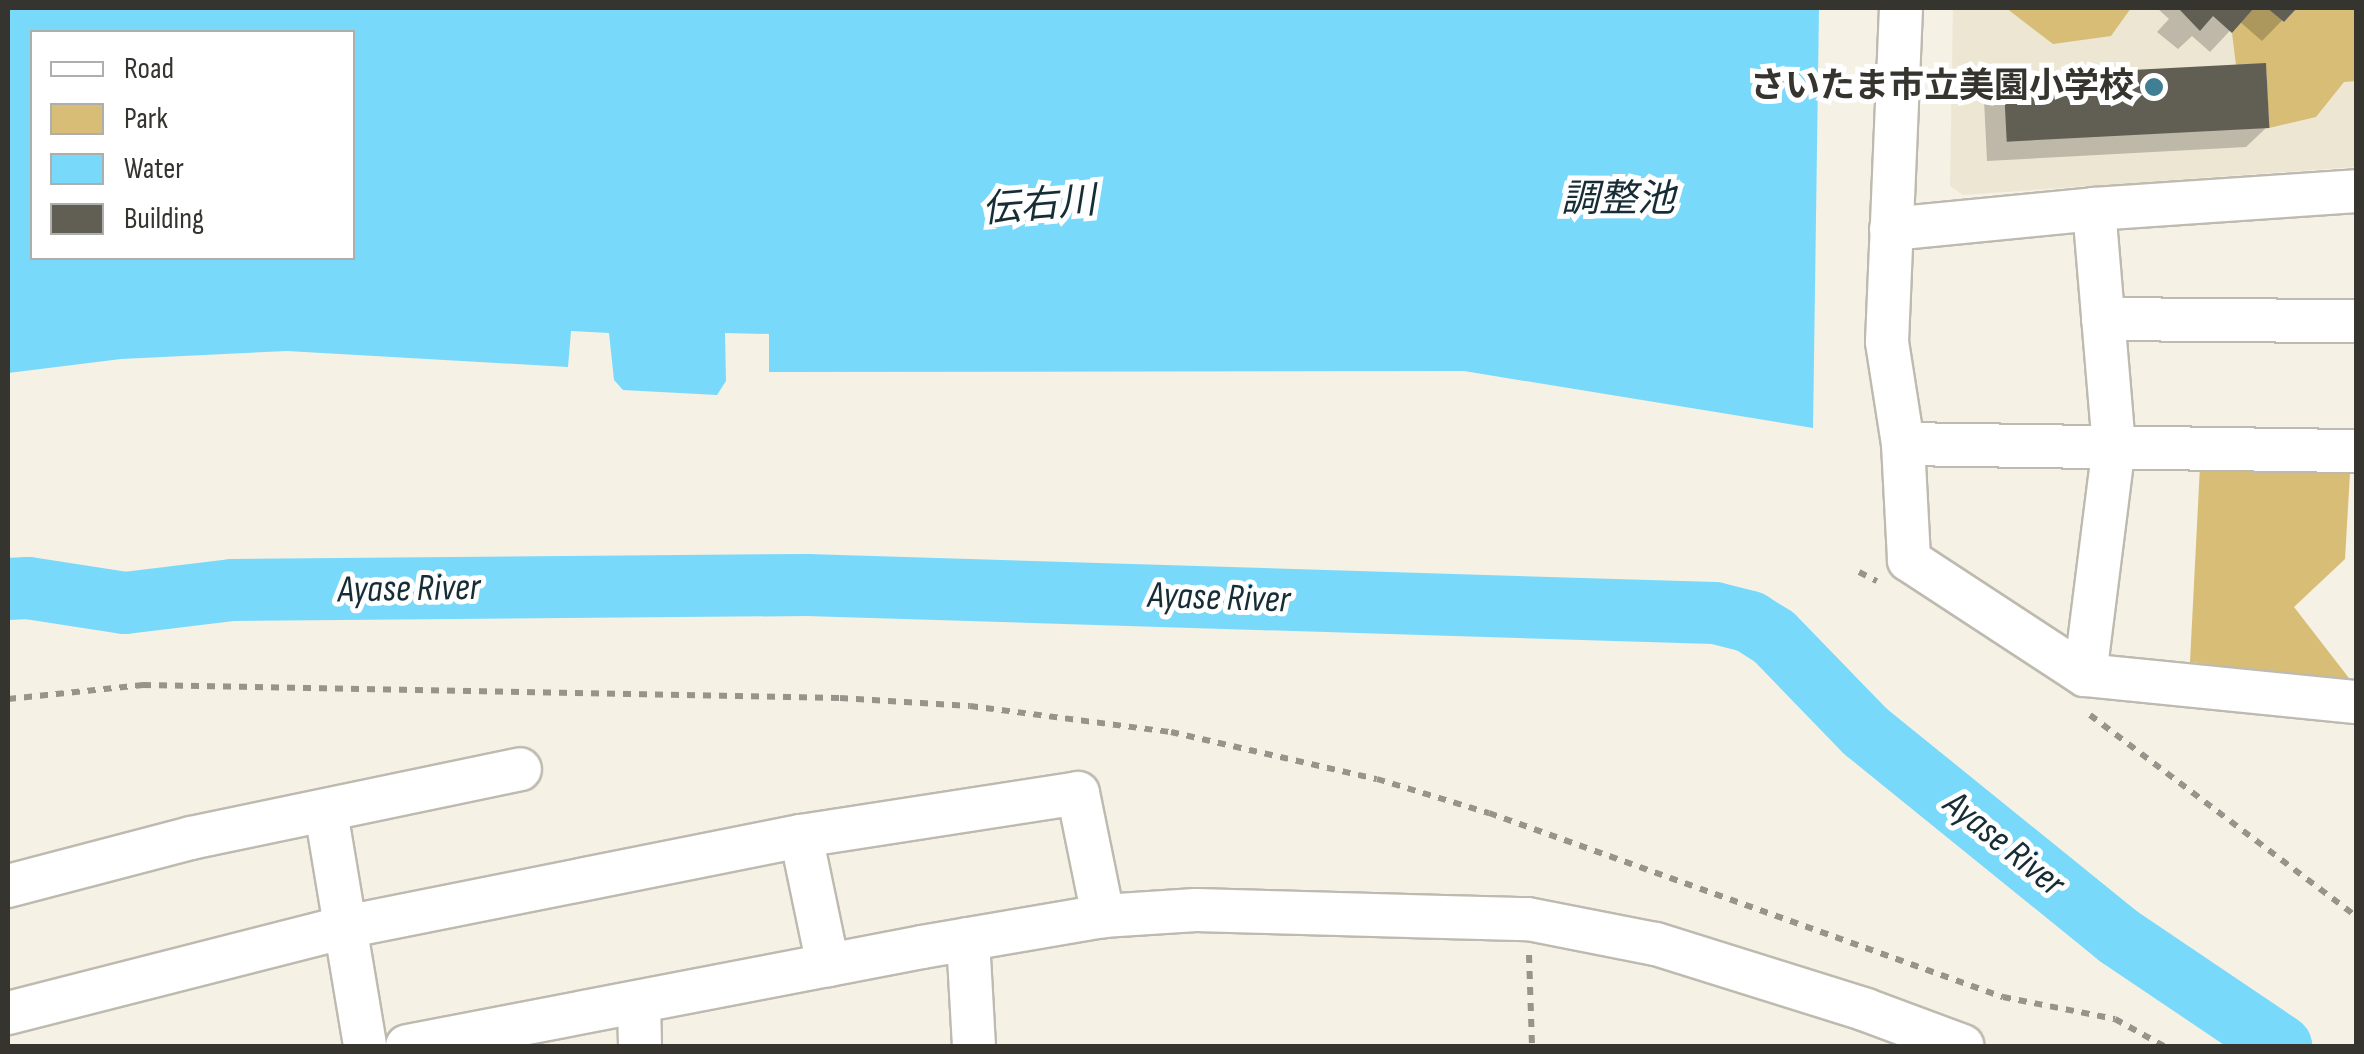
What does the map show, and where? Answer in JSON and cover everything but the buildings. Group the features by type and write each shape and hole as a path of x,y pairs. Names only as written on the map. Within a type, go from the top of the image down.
{"street":[{"path":"1900,8 1886,342 1903,444 1909,560 2080,689 2356,702"},
{"path":"1891,230 2094,209 2356,191"},
{"path":"2080,689 2114,447 2094,209"},
{"path":"2103,319 2356,321"},
{"path":"1903,444 2356,451"},
{"path":"8,886 191,838 520,770"},
{"path":"8,1012 345,927 802,836 1078,792 1103,916"},
{"path":"326,812 365,1046"},
{"path":"802,836 828,965"},
{"path":"417,1046 968,939 1103,916 1196,910 1528,919 1656,944 1963,1046"},
{"path":"968,939 974,1046"},
{"path":"639,1004 640,1046"}],"path":[{"path":"1859,572 1894,590"},
{"path":"2080,689 2356,916"},
{"path":"1528,919 1532,1046"}],"shaded area":[{"name":"さいたま市立美園小学校","path":"1953,8 2356,8 2356,167 1963,195 1950,186"}],"green space":[{"path":"2006,8 2131,8 2111,36 2053,44"},
{"path":"2254,8 2267,8 2284,22 2297,8 2356,8 2356,81 2344,82 2316,117 2269,128 2266,64 2236,65 2232,33"},
{"path":"2200,466 2350,473 2345,559 2294,607 2352,682 2190,662"}],"water":[{"name":"調整池","path":"8,8 1819,8 1813,428 1464,371 769,372 769,334 725,333 726,381 717,395 623,390 614,380 609,333 571,331 568,367 287,351 121,359 8,373"}],"waterway":[{"name":"Ayase River","path":"8,589 28,588 125,603 232,590 807,585 1715,613 1750,622 1774,637 1865,731 2118,936 2281,1046"}],"place":[{"name":"さいたま市立美園小学校","path":"2154,87"}],"water label":[{"name":"伝右川","path":"1039,206"}]}
